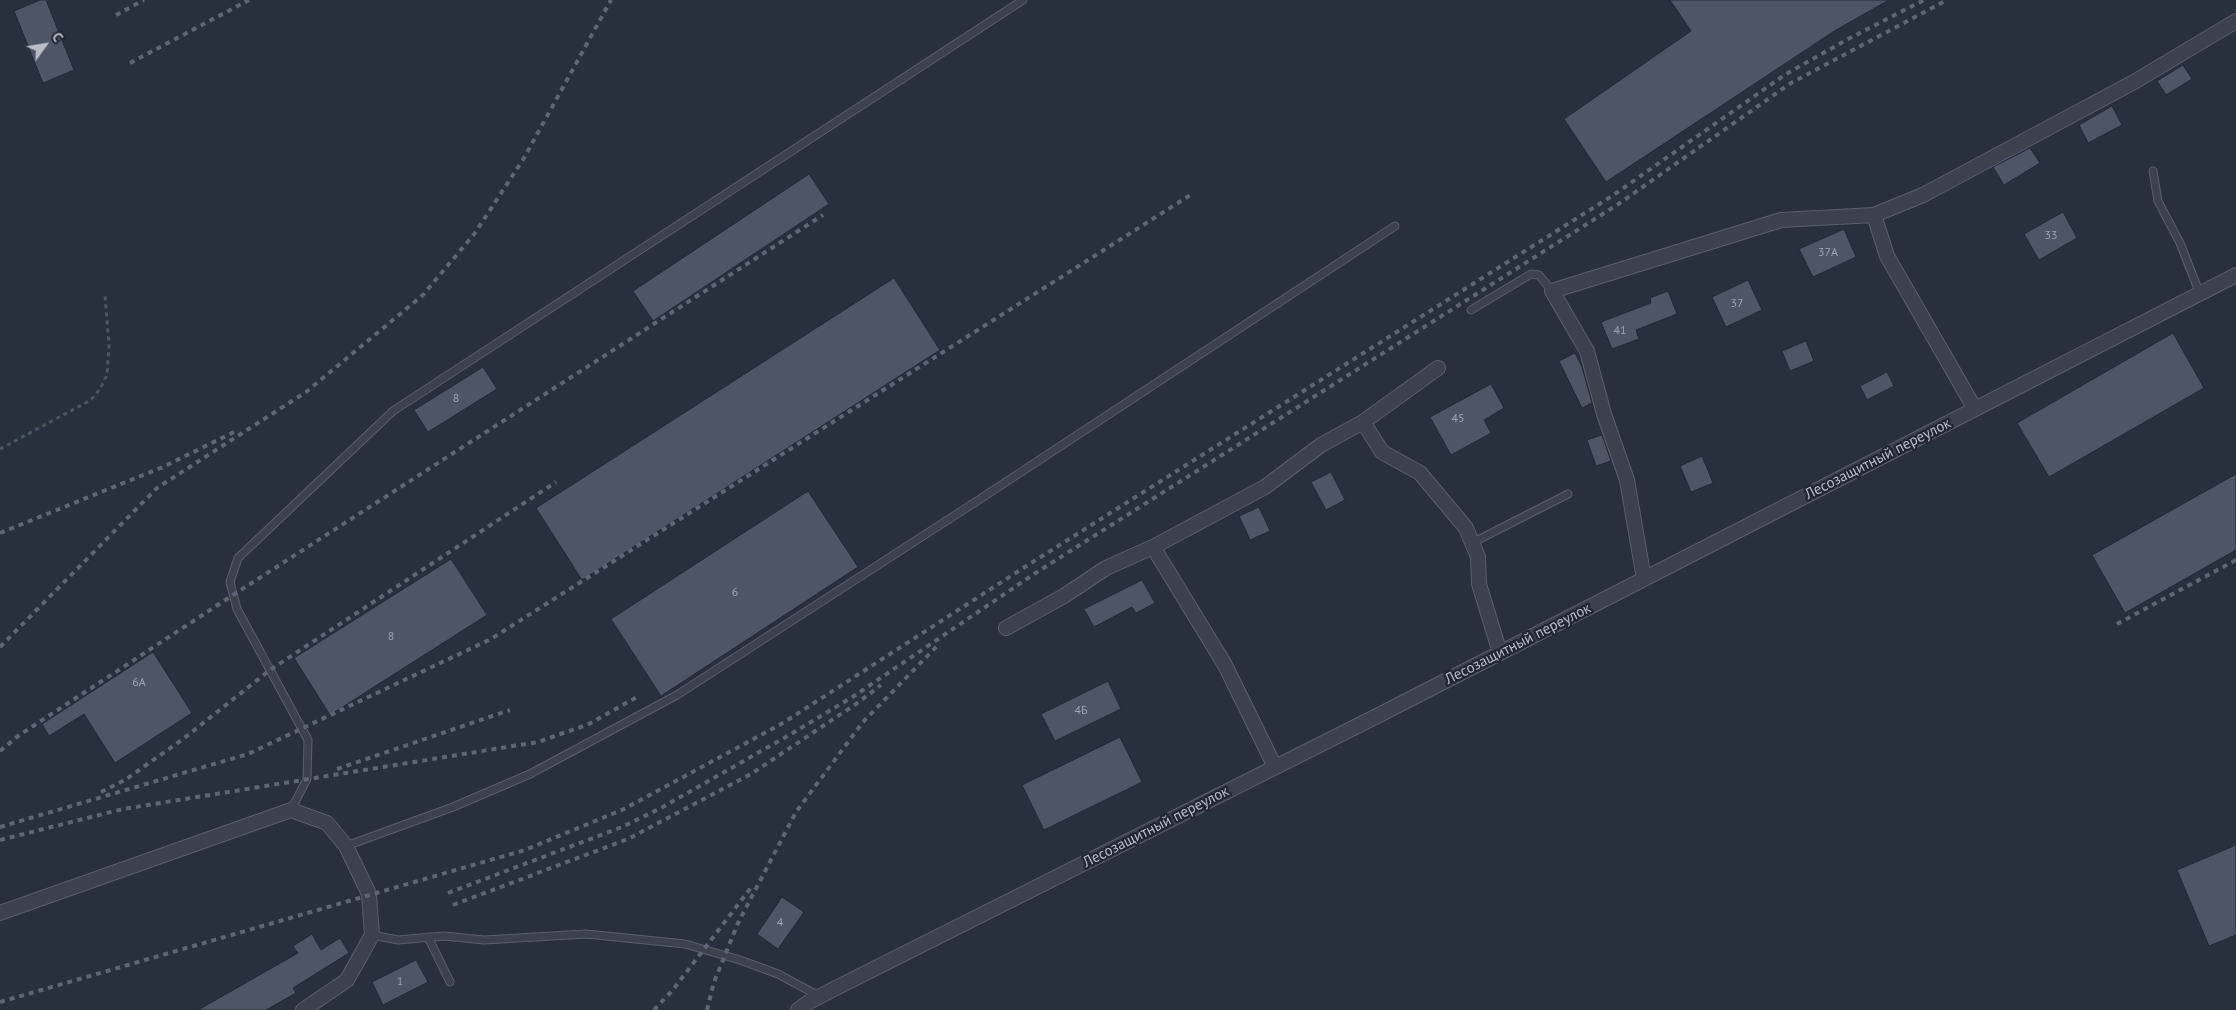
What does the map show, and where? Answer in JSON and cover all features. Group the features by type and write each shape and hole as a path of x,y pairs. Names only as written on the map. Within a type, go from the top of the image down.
{"street":[{"path":"1644,579 1627,480 1604,414 1587,351 1552,292 1780,220 1874,215 1923,194 2134,82 2236,21"},
{"path":"1874,215 1887,256 1975,409"},
{"name":"Лесозащитный переулок","path":"798,1010 819,996 1500,653 2236,275"},
{"path":"1006,628 1064,596 1106,568 1153,547 1265,487 1321,445 1363,422 1438,368"},
{"path":"1363,422 1382,452 1420,473 1466,528 1478,557 1479,584 1500,653"},
{"path":"1153,547 1226,665 1275,767"},
{"path":"0,913 291,810 327,823 346,846 369,894 372,935 347,980 302,1010"}],"lane":[{"path":"291,810 308,779 308,740 237,609 230,582 238,558 393,411 1023,0"},
{"path":"2154,171 2158,200 2180,243 2200,294"},
{"path":"346,846 453,807 530,774 677,695 961,512 1395,226"},
{"path":"1471,310 1531,274 1539,275 1552,292"},
{"path":"1472,543 1568,494"},
{"path":"372,935 398,940 444,936 484,940 586,934 685,944 740,960 778,974 819,996"},
{"path":"428,938 450,982"}],"path":[{"path":"0,450 91,400 100,389 107,375 109,345 105,295"}],"building":[{"path":"40,0 46,0 74,70 43,83 14,11"},
{"path":"1670,0 1889,0 1836,30 1606,182 1564,119 1691,31"},
{"path":"2183,65 2192,79 2166,95 2157,81"},
{"path":"2112,106 2122,125 2088,143 2079,125"},
{"path":"2030,148 2040,163 2004,185 1993,167"},
{"path":"809,174 829,204 653,321 633,291"},
{"path":"2063,212 2077,238 2039,260 2024,234"},
{"path":"1844,229 1856,257 1813,277 1799,249"},
{"path":"894,278 940,350 582,580 536,508"},
{"path":"1748,280 1762,310 1726,327 1712,297"},
{"path":"1668,291 1677,314 1636,330 1639,339 1612,349 1601,322 1651,303 1650,298"},
{"path":"2173,333 2204,388 2049,477 2017,423"},
{"path":"1806,341 1814,361 1790,371 1782,351"},
{"path":"1575,353 1582,367 1592,403 1582,408 1559,361"},
{"path":"483,367 497,389 428,432 414,410"},
{"path":"1887,372 1894,386 1867,400 1860,386"},
{"path":"1491,384 1504,408 1484,420 1491,433 1451,455 1430,417"},
{"path":"1602,435 1611,461 1596,466 1587,440"},
{"path":"1702,456 1713,483 1691,492 1680,466"},
{"path":"1331,472 1345,500 1326,510 1311,482"},
{"path":"2236,474 2236,550 2125,613 2092,555"},
{"path":"808,491 858,567 661,696 611,619"},
{"path":"1259,507 1270,531 1250,540 1239,516"},
{"path":"451,559 487,615 330,715 294,658"},
{"path":"1142,580 1155,603 1136,613 1132,607 1094,627 1084,609"},
{"path":"153,652 192,713 115,763 84,714 49,736 42,724"},
{"path":"1108,681 1121,709 1055,741 1041,714"},
{"path":"1120,737 1142,782 1044,830 1022,785"},
{"path":"2236,845 2236,935 2209,946 2177,870"},
{"path":"782,897 804,912 778,949 757,934"},
{"path":"312,934 321,950 340,938 349,953 293,988 296,993 266,1010 198,1010 298,953 293,946"},
{"path":"416,960 428,982 383,1005 372,982"}],"railway":[{"path":"116,15 144,0"},
{"path":"130,63 249,0"},
{"path":"0,647 157,488 306,392 423,295 475,233 524,158 611,0"},
{"path":"0,1002 525,850 624,809 783,723 1028,565 1612,196 1786,74 1924,0"},
{"path":"448,893 622,827 661,808 791,734 854,696 1034,574 1617,205 1791,83 1947,0"},
{"path":"0,827 248,754 491,639 1192,194"},
{"path":"0,751 18,736 233,595 823,215"},
{"path":"0,533 163,467 234,432"},
{"path":"101,792 125,780 183,739 270,670 556,482"},
{"path":"2117,624 2236,560"},
{"path":"707,1010 714,982 738,923 796,812 863,722 940,643"},
{"path":"453,905 628,839 751,774 856,704 881,685"},
{"path":"0,840 123,809 538,742 589,724 637,697"},
{"path":"337,769 510,710"},
{"path":"654,1010 672,991 753,885"}]}
